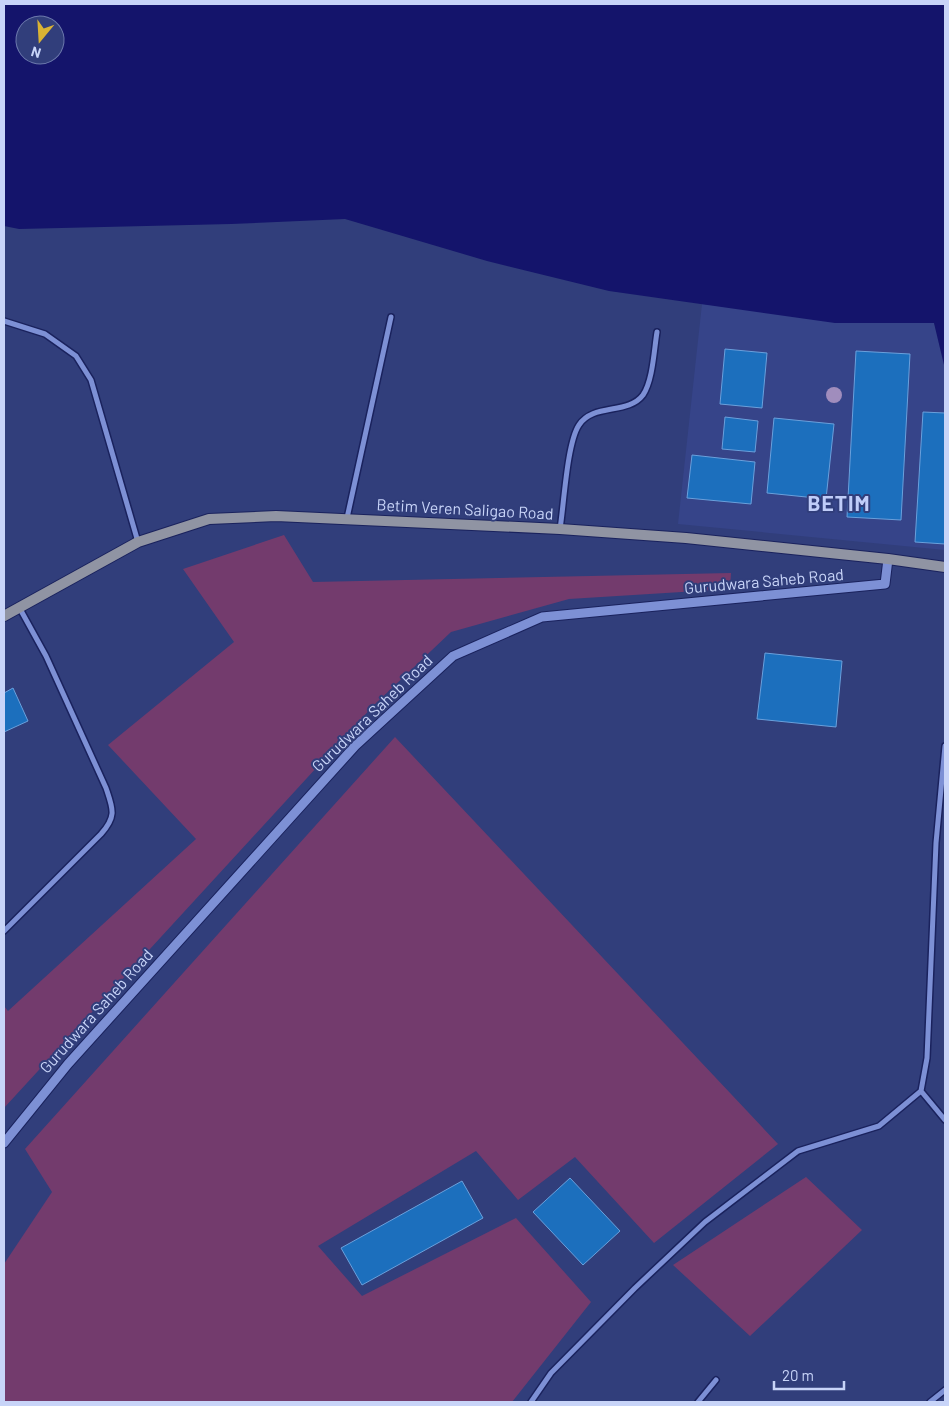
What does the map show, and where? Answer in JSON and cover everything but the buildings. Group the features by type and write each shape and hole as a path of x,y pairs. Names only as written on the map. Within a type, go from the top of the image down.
{"main road":[{"name":"Betim Veren Saligao Road","path":"4,616 138,542 210,519 276,516 347,518 560,529 686,538 888,559 945,567"}],"street":[{"path":"347,518 391,317"},
{"path":"4,321 45,334 76,356 91,380 138,542"},
{"path":"560,529 572,442 580,424 594,412 626,406 642,396 648,383 657,332"},
{"name":"Gurudwara Saheb Road","path":"4,1143 68,1064 355,746 452,656 542,618 885,584 888,559"},
{"path":"4,931 102,834 110,824 113,809 106,788 46,656 18,607"},
{"path":"531,1402 551,1373 635,1288 705,1222 798,1151 879,1126 921,1091 927,1058 936,843 945,746"},
{"path":"921,1091 945,1120"},
{"path":"698,1402 716,1380"},
{"path":"930,1402 945,1390"}],"shaded area":[{"path":"4,4 945,4 945,369 934,323 835,323 609,291 487,261 345,219 231,224 19,229 4,226"},
{"path":"702,304 934,323 945,369 945,550 678,524"},
{"path":"284,535 313,582 731,573 730,589 569,599 451,632 374,705 4,1108 4,1006 8,1011 196,839 108,745 234,642 183,569"},
{"path":"395,737 778,1144 654,1243 575,1157 518,1200 476,1151 318,1246 362,1296 516,1218 591,1302 512,1402 4,1402 4,1264 52,1192 25,1149"},
{"path":"806,1177 862,1230 750,1336 673,1265"}],"district":[{"name":"BETIM","path":"839,504"}]}
